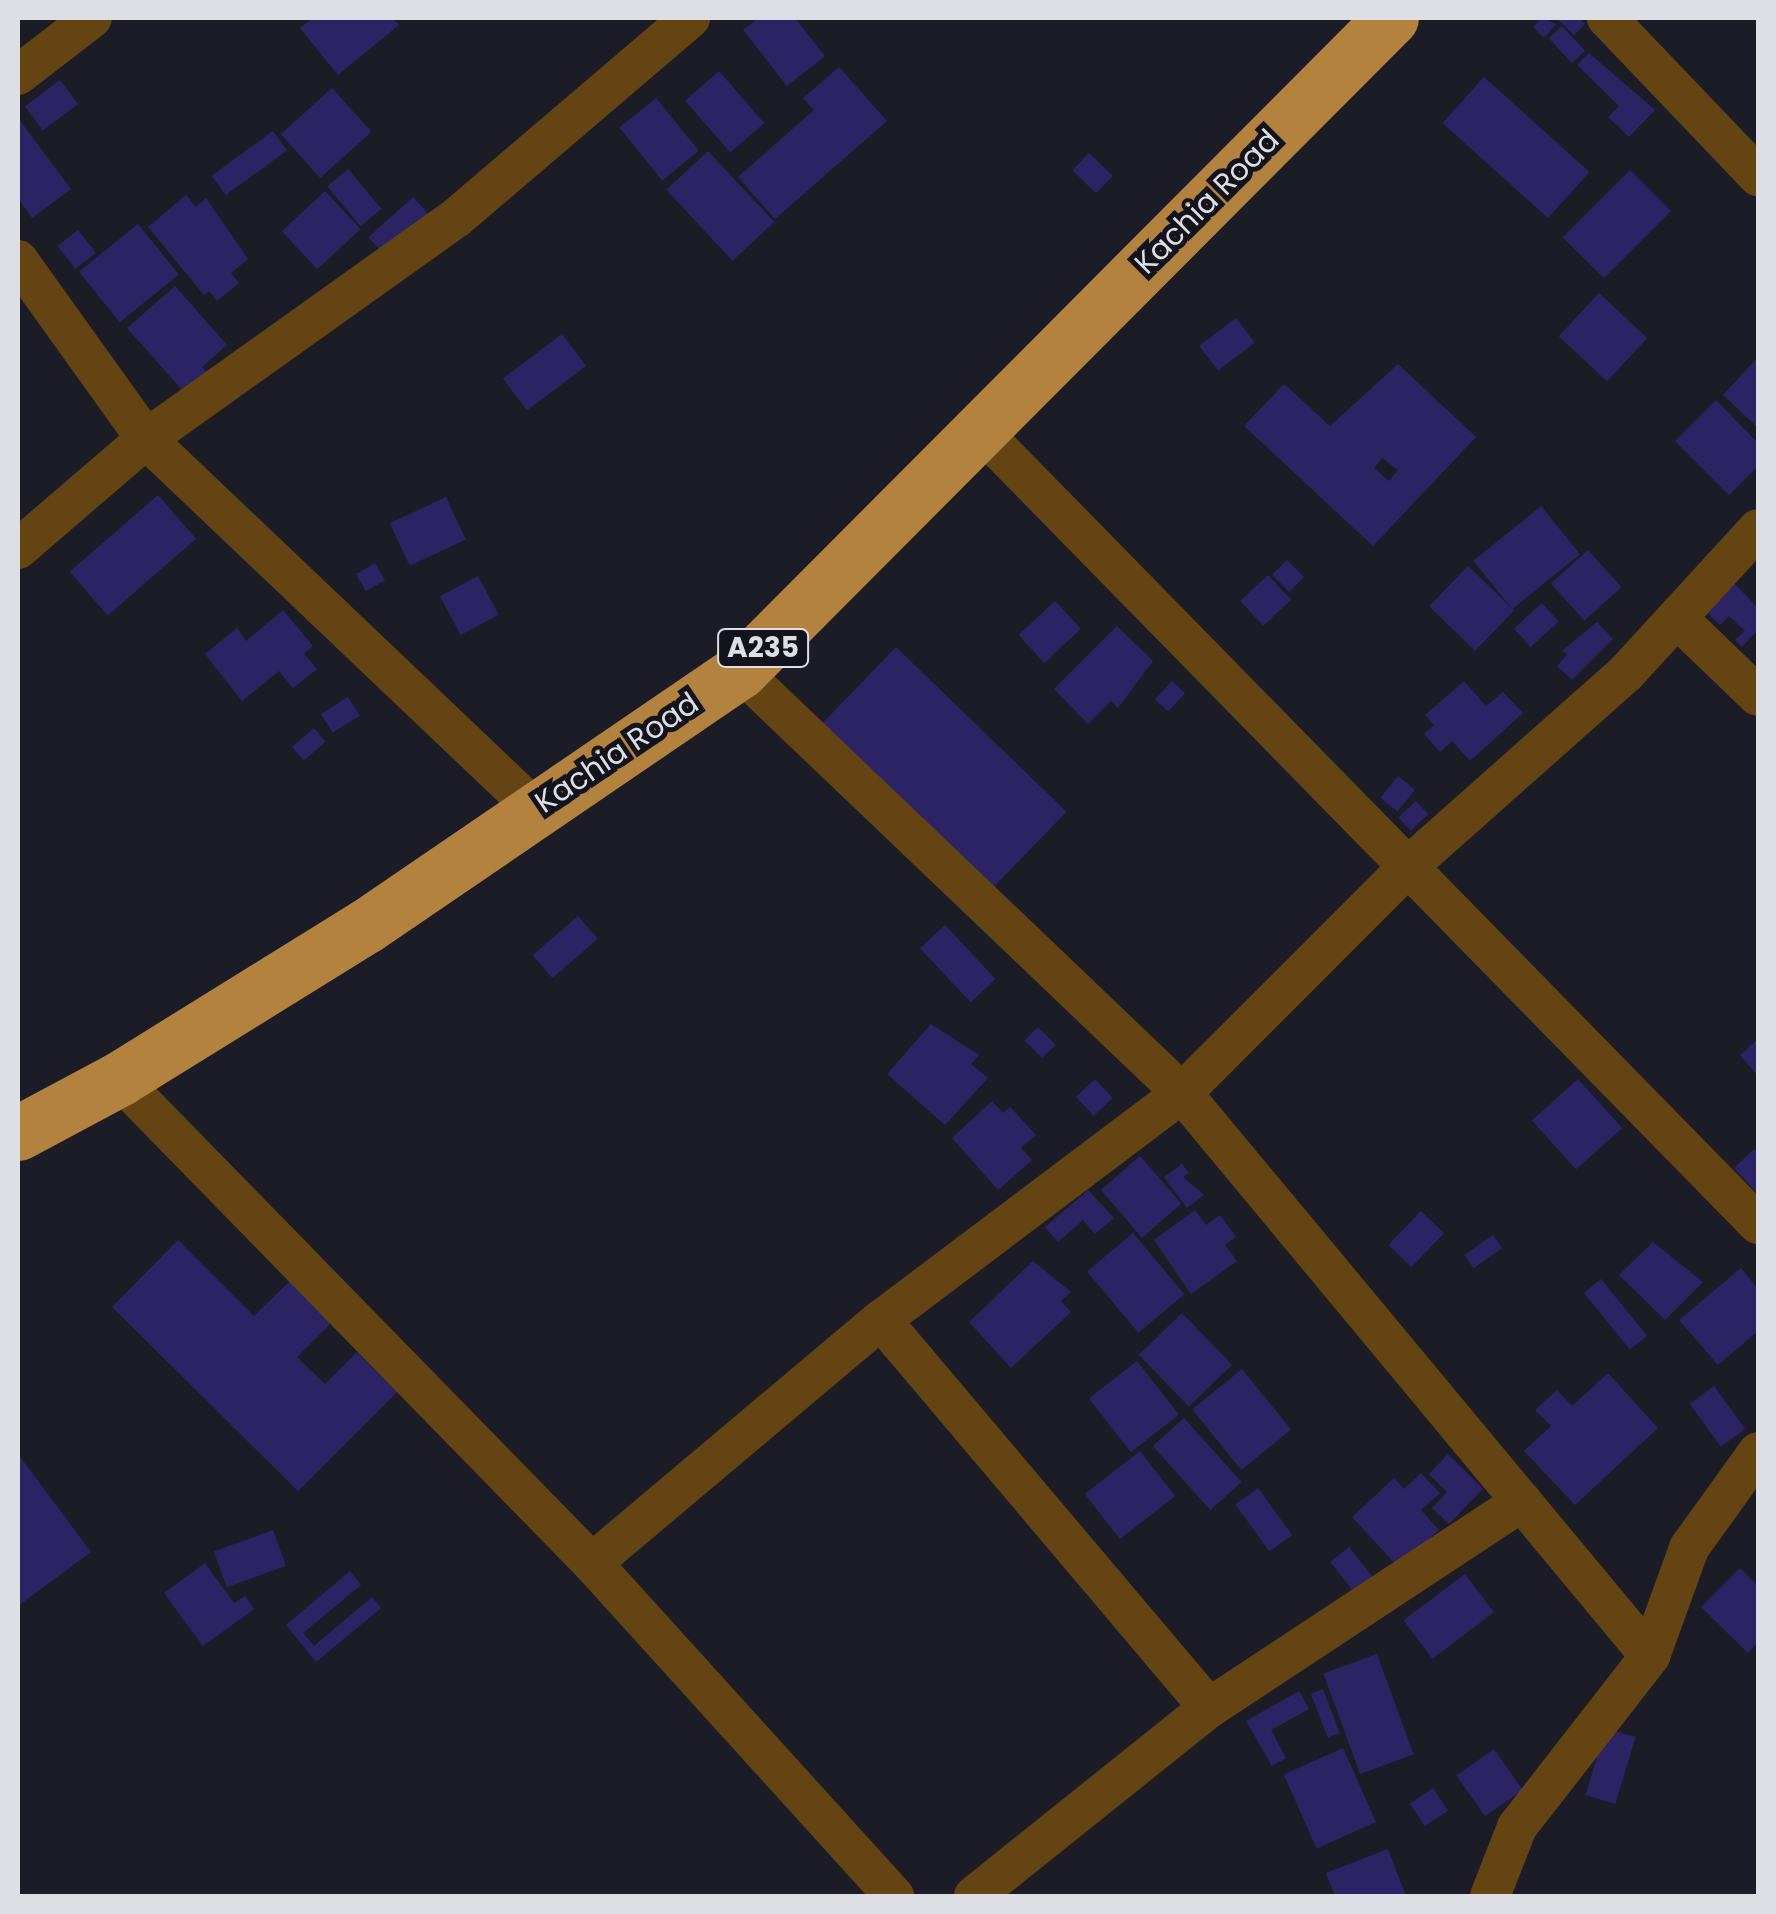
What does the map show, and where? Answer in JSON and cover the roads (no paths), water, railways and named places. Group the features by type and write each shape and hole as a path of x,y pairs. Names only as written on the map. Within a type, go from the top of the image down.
{"highway":[{"name":"Kachia Road","path":"18,1132 119,1079 366,926 740,671 1390,18"}],"street":[{"path":"18,75 92,18"},
{"path":"18,549 146,439 456,218 690,18"},
{"path":"1607,18 1758,176"},
{"path":"18,260 146,439 534,808"},
{"path":"980,430 1412,863 1758,1224"},
{"path":"592,1563 881,1320 1182,1092 1412,863 1626,674 1758,529"},
{"path":"1678,619 1758,696"},
{"path":"740,671 1182,1092 1650,1656"},
{"path":"119,1079 592,1563 894,1896"},
{"path":"881,1320 1209,1708"},
{"path":"1490,1896 1517,1828 1650,1656 1689,1548 1758,1452"},
{"path":"974,1896 1209,1708 1522,1502"}]}
